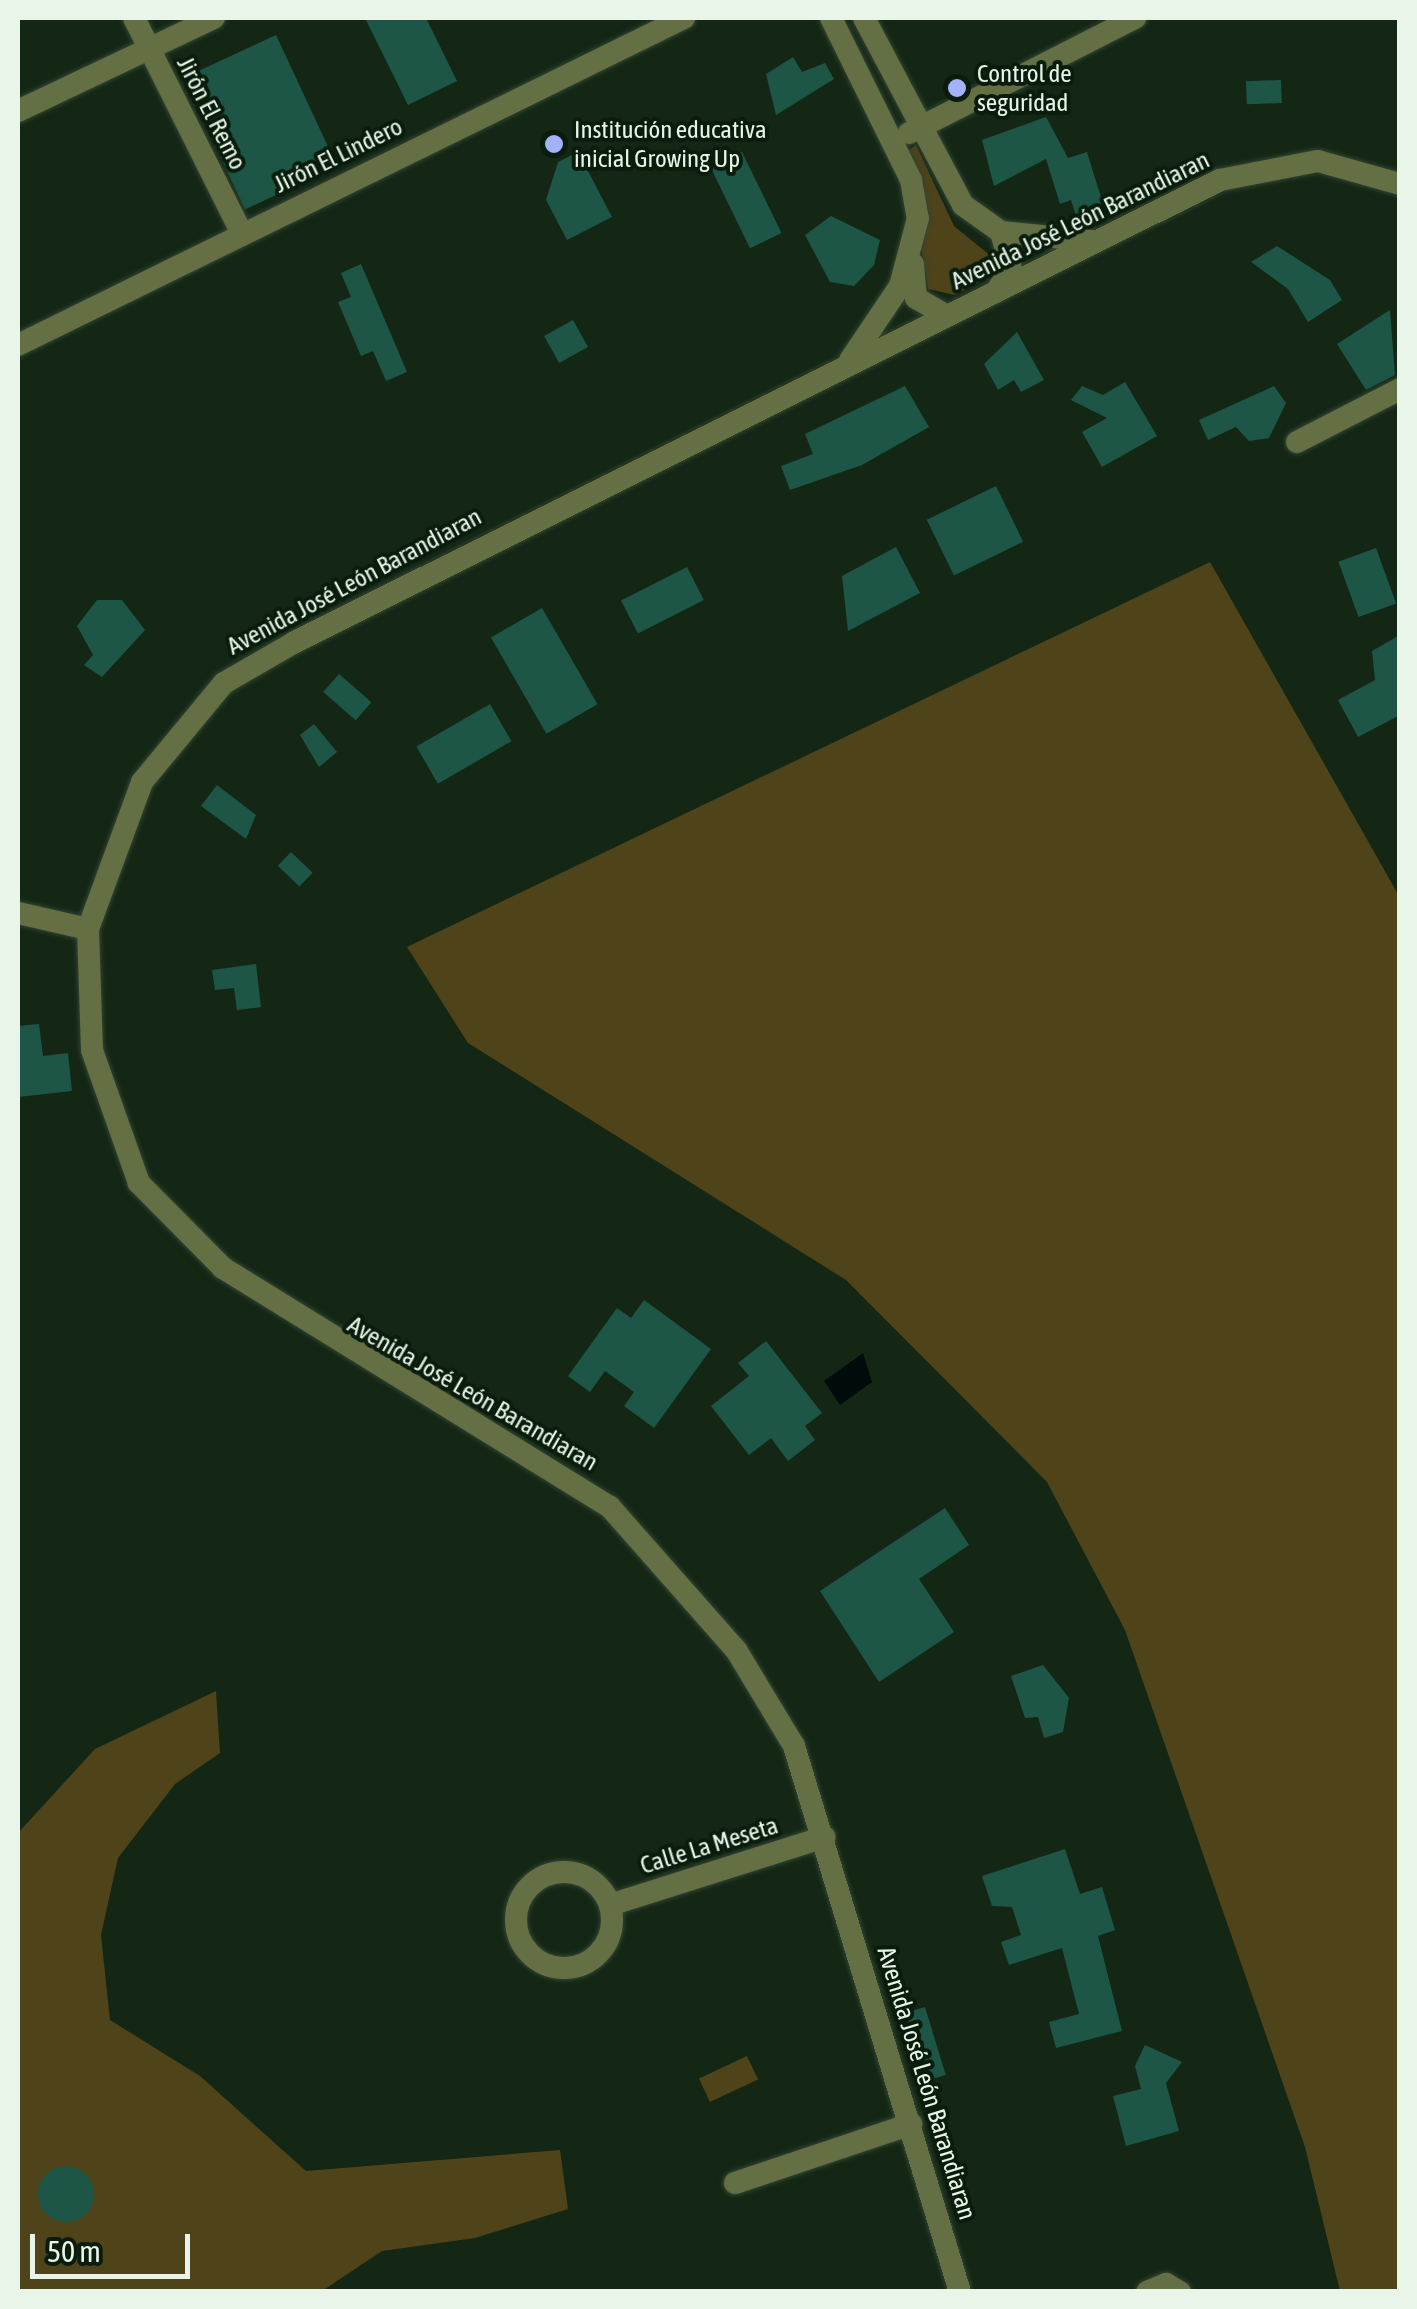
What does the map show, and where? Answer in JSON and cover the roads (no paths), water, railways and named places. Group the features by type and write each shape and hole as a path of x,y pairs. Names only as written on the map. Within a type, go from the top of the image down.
{"street":[{"name":"Jirón El Remo","path":"134,18 240,232"},
{"path":"18,111 214,18"},
{"name":"Jirón El Lindero","path":"18,345 240,232 684,18"},
{"path":"831,18 917,199 916,298 947,316"},
{"path":"864,18 962,205 1001,232 1101,241"},
{"path":"892,141 1135,18"},
{"name":"Avenida José León Barandiaran","path":"960,2292 794,1746 736,1650 610,1507 222,1268 139,1183 92,1050 88,928 142,782 224,683 465,550 1252,168 1318,161 1400,184"},
{"path":"996,292 1011,269 1001,232"},
{"path":"845,366 914,255"},
{"path":"1297,442 1400,389"},
{"path":"18,913 88,928"},
{"name":"Calle La Meseta","path":"610,1905 825,1838"},
{"path":"548,1874 578,1874 610,1905 609,1938 588,1962 556,1968 520,1938 518,1907 548,1874"},
{"path":"735,2182 910,2124"},
{"path":"1146,2292 1166,2284 1180,2292"}],"place":[{"name":"Control de seguridad","path":"957,88"},
{"name":"Institución educativa inicial Growing Up","path":"554,144"}]}
